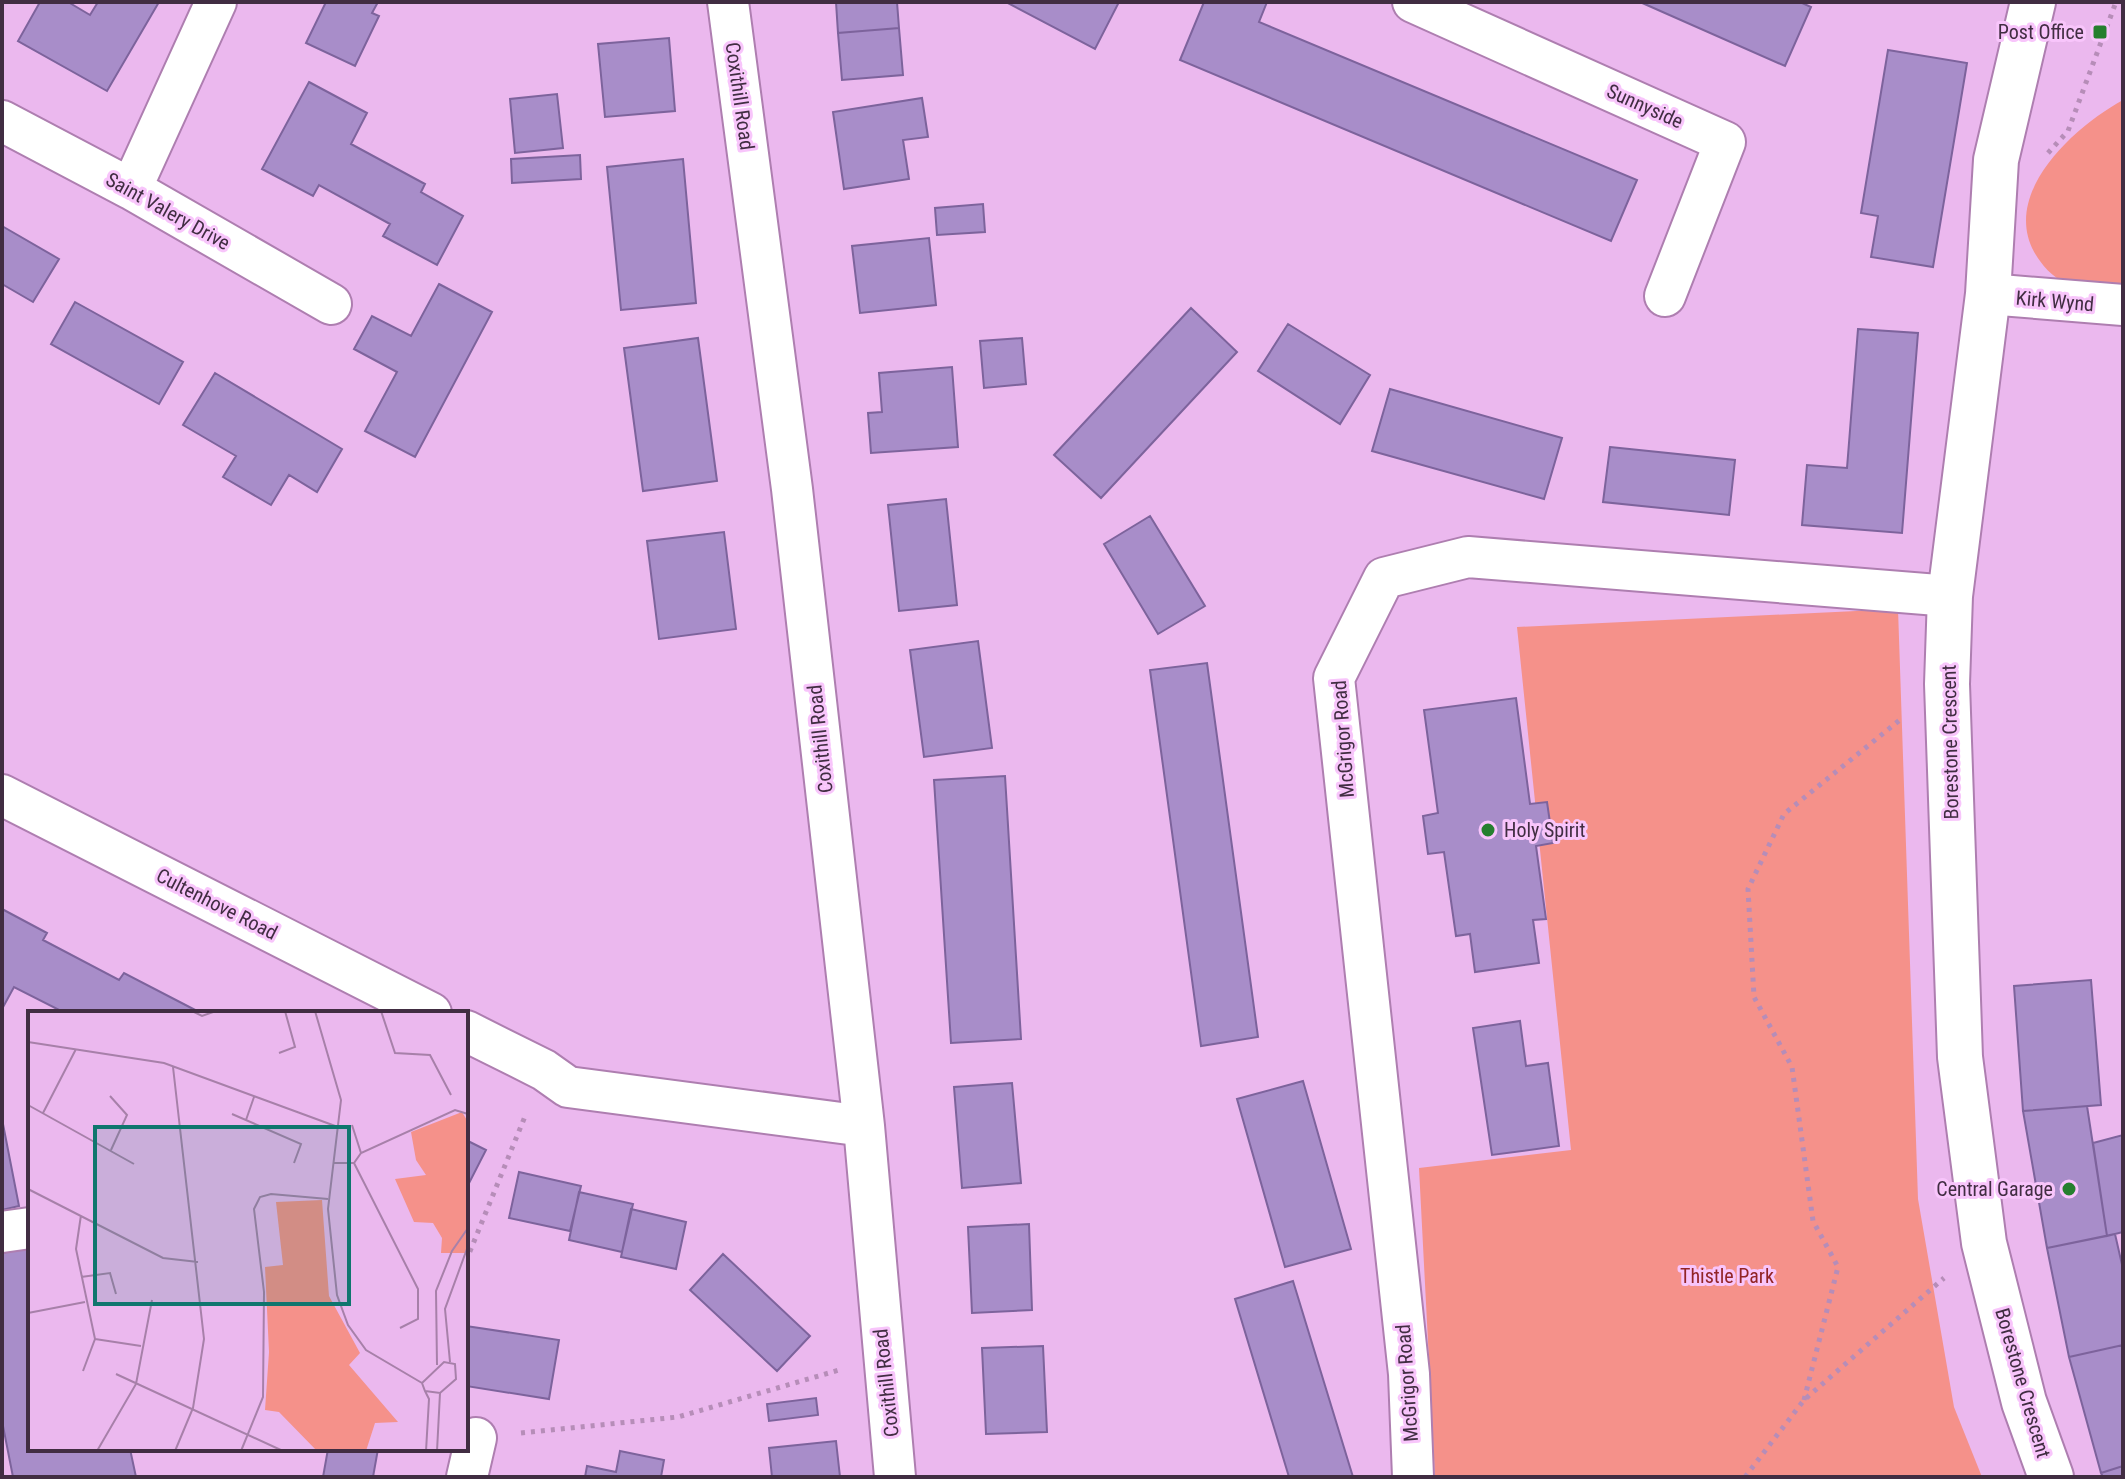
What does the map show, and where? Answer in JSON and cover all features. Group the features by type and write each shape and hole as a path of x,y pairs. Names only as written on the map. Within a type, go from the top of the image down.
{"main road":[{"name":"Borestone Crescent","path":"2033,2 1996,160 1988,294 1950,596 1947,684 1960,1057 1984,1243 2024,1402 2051,1477"}],"street":[{"path":"131,189 216,2"},
{"name":"Coxithill Road","path":"728,2 792,489 864,1126 895,1477"},
{"name":"Sunnyside","path":"1413,2 1725,142 1665,296"},
{"name":"Saint Valery Drive","path":"2,121 131,189 331,304"},
{"name":"Kirk Wynd","path":"1988,294 2123,305"},
{"name":"McGrigor Road","path":"1413,1477 1409,1374 1334,678 1384,578 1468,557 1950,596"},
{"name":"Cultenhove Road","path":"2,795 427,1011"},
{"path":"468,1032 544,1070 568,1087 864,1126"},
{"path":"2,1232 28,1228"},
{"path":"467,1477 476,1438"}],"path":[{"path":"1996,160 2038,163 2068,131 2116,2"},
{"path":"1804,1400 1838,1267 1813,1221 1792,1067 1754,997 1748,889 1784,814 1947,684"},
{"path":"468,1256 544,1070"},
{"path":"1745,1477 1804,1400 1984,1243"},
{"path":"476,1438 678,1417 882,1357"}],"green space":[{"path":"2123,100 2123,289 2079,288 2057,278 2040,261 2028,237 2026,214 2033,190 2062,147 2082,128"},
{"name":"Thistle Park","path":"1898,609 1918,1199 1954,1407 1982,1477 1435,1477 1419,1168 1571,1150 1517,627"}],"building":[{"path":"40,2 68,2 90,15 98,2 159,2 107,91 18,41"},
{"path":"326,2 378,2 372,13 379,16 355,66 306,43"},
{"path":"836,2 897,2 899,28 838,33"},
{"path":"1006,2 1119,2 1095,49"},
{"path":"1204,2 1267,2 1259,22 1637,180 1611,241 1180,60"},
{"path":"1640,2 1800,2 1811,7 1785,66"},
{"path":"899,28 903,75 842,80 838,33"},
{"path":"669,38 675,111 605,117 598,44"},
{"path":"1888,50 1967,63 1933,267 1871,257 1878,216 1861,213"},
{"path":"309,82 367,113 351,144 425,184 421,192 463,216 437,265 383,236 390,224 319,185 313,196 262,169"},
{"path":"557,94 563,148 515,153 510,99"},
{"path":"922,98 928,137 903,140 909,179 844,189 833,112"},
{"path":"580,155 581,179 512,183 511,159"},
{"path":"683,159 696,303 621,310 607,167"},
{"path":"983,204 985,232 937,235 935,208"},
{"path":"2,226 59,259 33,302 2,284"},
{"path":"929,238 936,305 860,313 852,246"},
{"path":"439,284 492,312 415,457 365,431 397,372 354,349 372,316 411,336"},
{"path":"75,302 183,362 159,404 51,344"},
{"path":"1191,308 1237,352 1101,498 1054,455"},
{"path":"1288,324 1370,375 1340,424 1258,371"},
{"path":"1858,329 1918,333 1902,533 1802,525 1807,465 1847,468"},
{"path":"698,338 717,481 643,491 624,348"},
{"path":"1022,338 1026,384 984,388 980,341"},
{"path":"952,367 958,447 871,453 868,413 882,412 879,373"},
{"path":"215,373 342,449 317,492 289,475 271,505 223,477 236,456 183,425"},
{"path":"1390,389 1562,438 1544,499 1372,451"},
{"path":"1610,447 1735,460 1729,515 1603,502"},
{"path":"946,499 957,605 899,611 888,505"},
{"path":"1150,516 1205,606 1158,634 1104,544"},
{"path":"724,532 736,629 659,639 647,541"},
{"path":"978,641 992,748 924,757 910,650"},
{"path":"1207,663 1258,1037 1201,1046 1150,670"},
{"name":"Holy Spirit","path":"1516,698 1530,804 1547,802 1553,843 1536,846 1546,919 1533,920 1539,963 1475,972 1470,934 1456,936 1444,852 1428,854 1423,816 1438,813 1424,710"},
{"path":"1005,776 1021,1039 951,1043 934,780"},
{"path":"2,909 47,933 43,940 119,980 124,973 197,1011 61,1011 14,987 2,1009"},
{"path":"2091,980 2101,1105 2023,1111 2014,986"},
{"path":"1520,1021 1526,1066 1548,1063 1559,1146 1492,1155 1473,1028"},
{"path":"1303,1081 1351,1249 1285,1267 1237,1099"},
{"path":"1012,1083 1021,1183 962,1188 954,1087"},
{"name":"Central Garage","path":"2087,1106 2107,1236 2047,1248 2023,1111"},
{"path":"2,1119 19,1206 2,1210"},
{"name":"Central Garage","path":"2123,1135 2123,1232 2107,1236 2093,1143"},
{"path":"468,1141 486,1150 468,1185"},
{"path":"519,1172 581,1186 570,1231 509,1218"},
{"path":"579,1192 633,1204 622,1252 569,1240"},
{"path":"631,1209 686,1222 676,1269 621,1257"},
{"path":"1029,1224 1032,1310 972,1313 968,1227"},
{"path":"2115,1234 2123,1269 2123,1345 2069,1357 2047,1248"},
{"path":"28,1247 28,1451 130,1451 136,1477 13,1477 2,1421 2,1253"},
{"path":"723,1254 810,1336 777,1371 690,1290"},
{"path":"1293,1281 1353,1477 1289,1477 1235,1299"},
{"path":"468,1326 559,1340 549,1399 468,1386"},
{"path":"2123,1345 2123,1466 2101,1473 2069,1357"},
{"path":"1043,1346 1047,1432 986,1434 982,1348"},
{"path":"816,1398 818,1415 769,1421 767,1404"},
{"path":"836,1441 840,1477 772,1477 769,1448"},
{"path":"328,1451 378,1451 373,1477 323,1477"},
{"path":"620,1451 664,1460 661,1477 585,1477 587,1466 616,1472"},
{"path":"2123,1466 2123,1477 2103,1477 2101,1473"}],"place":[{"name":"Post Office","path":"2100,32"},
{"name":"Holy Spirit","path":"1488,830"},
{"name":"Central Garage","path":"2069,1189"}]}
